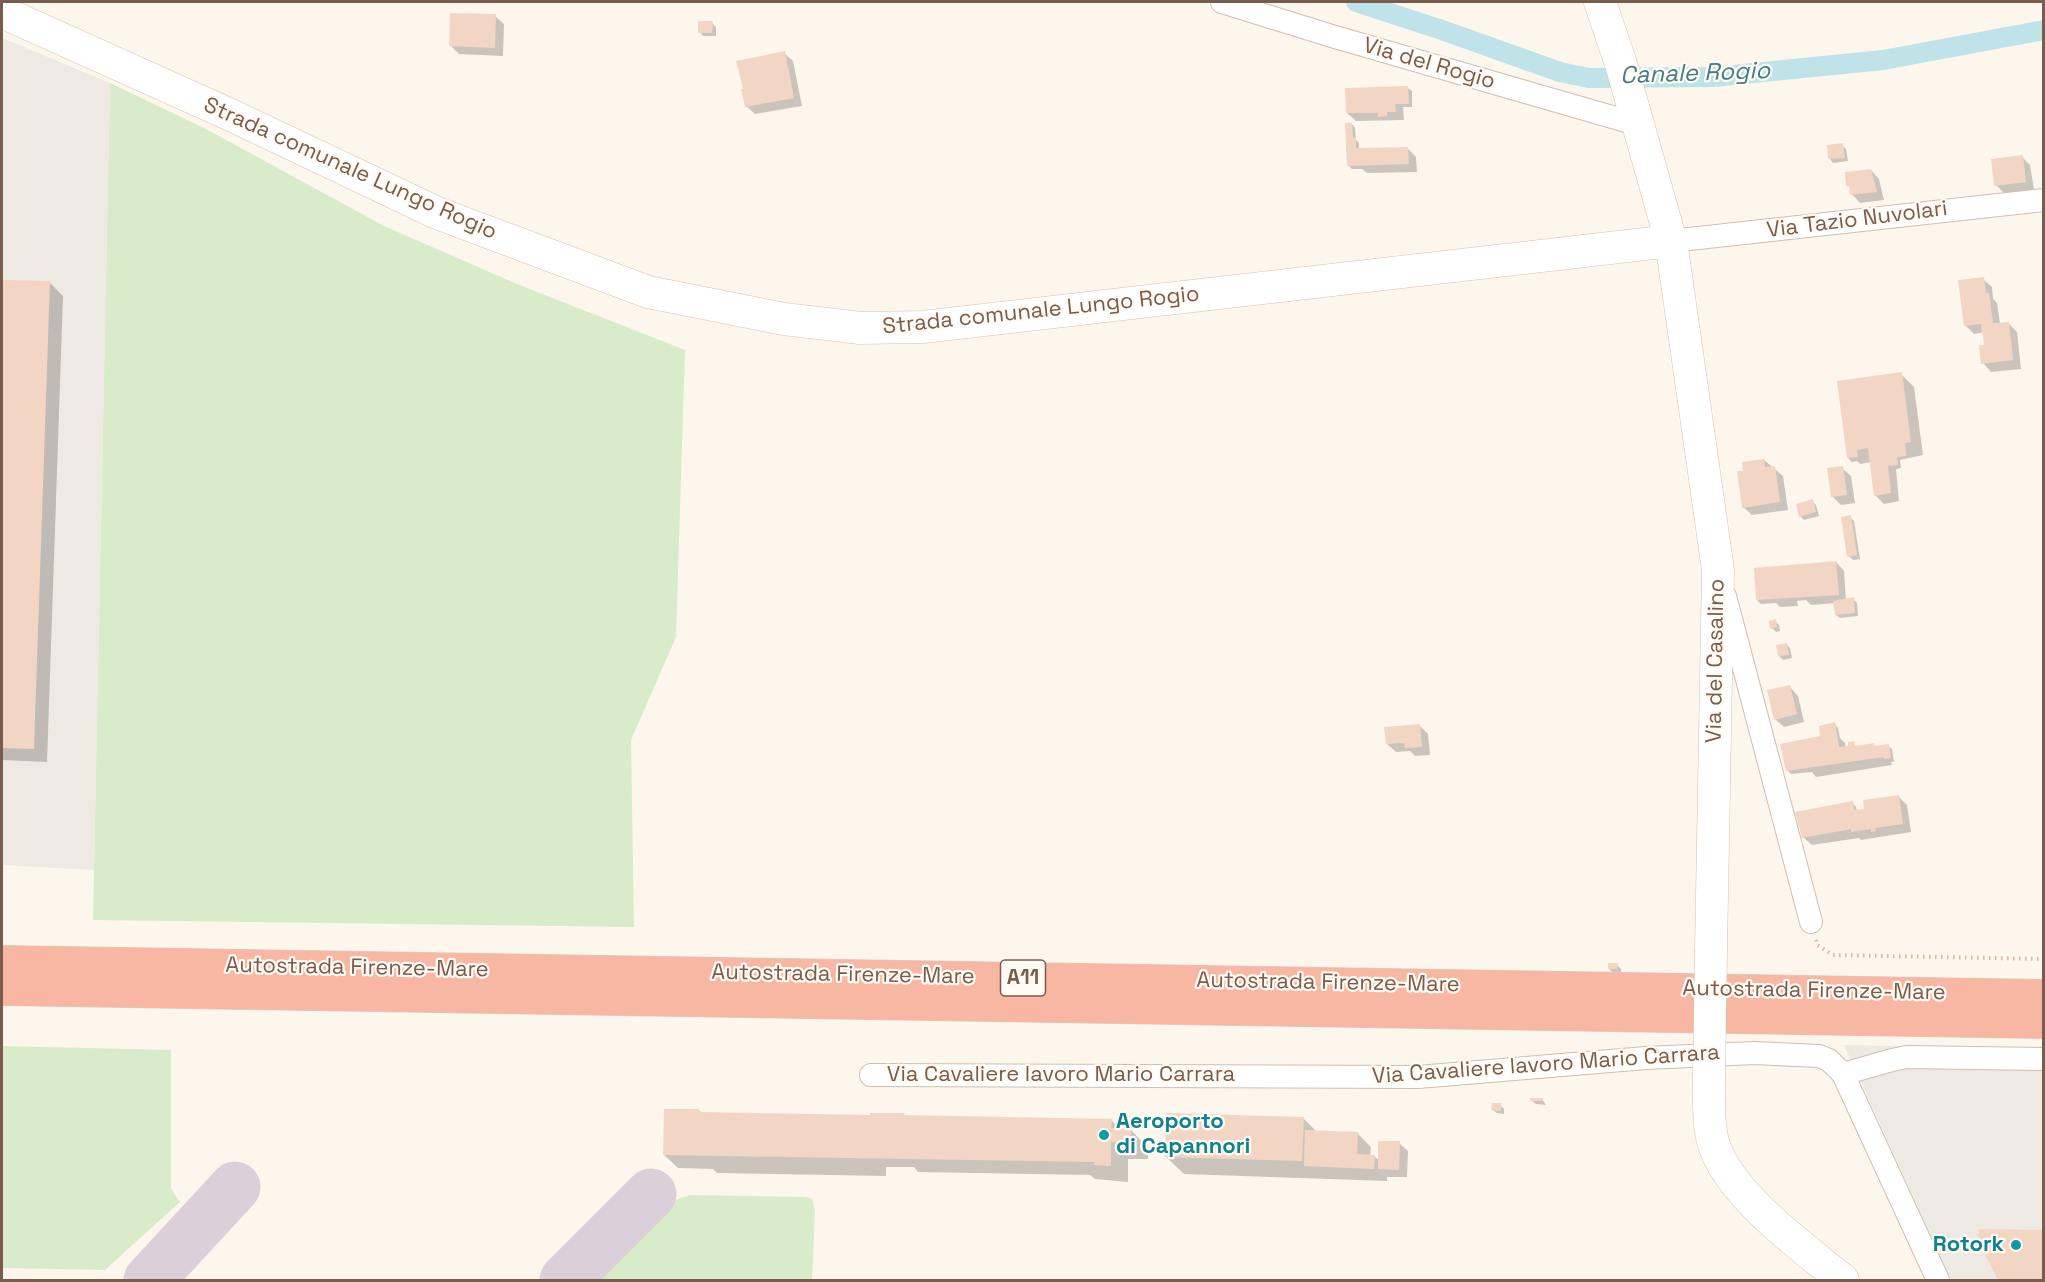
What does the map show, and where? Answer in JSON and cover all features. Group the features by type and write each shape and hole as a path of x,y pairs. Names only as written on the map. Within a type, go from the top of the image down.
{"highway":[{"name":"Autostrada Firenze-Mare","path":"2,962 2043,996"},
{"name":"Autostrada Firenze-Mare","path":"2,989 2043,1022"}],"street":[{"name":"Via del Rogio","path":"1222,2 1626,121 1634,109"},
{"name":"Via del Casalino","path":"1600,2 1621,64 1671,241 1718,570 1709,1076 1711,1132 1719,1159 1743,1192 1796,1242 1843,1281"},
{"name":"Strada comunale Lungo Rogio","path":"2,12 233,116 437,213 648,292 784,319 860,328 923,327 1671,241"},
{"name":"Via Tazio Nuvolari","path":"1671,241 2043,200"},
{"path":"1718,570 1811,922"},
{"name":"Via Cavaliere lavoro Mario Carrara","path":"871,1075 1432,1077 1646,1058 1754,1053 1819,1056 1837,1066 1843,1074 1938,1281"},
{"path":"1843,1074 1907,1057 2043,1059"}],"path":[{"path":"1811,922 1817,945 1833,955 2043,959"}],"shaded area":[{"path":"2,38 110,83 94,870 2,865"},
{"path":"1844,1045 2043,1049 2043,1280 1951,1280"}],"green space":[{"path":"110,83 206,129 384,226 517,284 685,350 676,637 631,740 634,927 93,920"},
{"path":"2,1046 171,1050 171,1189 180,1202 105,1270 2,1268"},
{"path":"690,1195 806,1197 812,1199 815,1210 812,1280 587,1280 672,1201"}],"building":[{"path":"450,13 496,14 495,48 449,46"},
{"path":"698,21 713,21 712,33 698,33"},
{"path":"785,51 794,98 745,107 736,61"},
{"path":"1408,86 1409,104 1395,104 1396,112 1387,112 1387,116 1378,117 1378,113 1346,113 1345,88"},
{"path":"1345,123 1352,123 1356,148 1408,147 1409,164 1347,166"},
{"path":"1843,143 1845,158 1828,159 1827,145"},
{"path":"2023,155 2026,182 1994,186 1991,159"},
{"path":"1871,169 1877,192 1850,195 1849,186 1846,186 1845,172"},
{"path":"1984,277 1986,293 1989,293 1993,323 2009,322 2013,360 1981,364 1979,345 1984,345 1981,324 1964,326 1958,280"},
{"path":"2,280 50,281 34,749 2,748"},
{"path":"1902,372 1911,442 1905,443 1906,456 1897,457 1898,465 1888,466 1891,493 1874,496 1868,448 1857,450 1858,457 1847,458 1837,381"},
{"path":"1764,459 1765,467 1775,466 1780,502 1742,508 1737,471 1743,471 1742,462"},
{"path":"1843,466 1847,495 1831,497 1827,468"},
{"path":"1813,499 1816,512 1799,517 1796,504"},
{"path":"1851,515 1857,555 1847,557 1841,517"},
{"path":"1836,561 1839,595 1756,600 1754,568"},
{"path":"1854,597 1855,613 1835,615 1833,601"},
{"path":"1776,619 1777,627 1770,629 1769,621"},
{"path":"1787,643 1789,655 1778,656 1776,645"},
{"path":"1790,685 1797,714 1774,720 1767,690"},
{"path":"1835,722 1839,747 1848,746 1848,742 1854,741 1855,746 1874,743 1874,746 1889,744 1891,758 1884,759 1884,757 1786,771 1780,744 1820,736 1819,726"},
{"path":"1420,724 1422,747 1405,748 1404,743 1386,744 1384,727"},
{"path":"1899,795 1903,824 1875,828 1876,831 1871,832 1871,829 1851,832 1851,829 1802,838 1795,812 1853,801 1854,810 1864,809 1863,800"},
{"path":"1608,963 1618,963 1617,969 1608,969"},
{"path":"1530,1098 1543,1098 1543,1101 1530,1101"},
{"path":"1492,1103 1501,1103 1501,1111 1491,1110"},
{"path":"664,1109 699,1109 699,1112 870,1115 870,1113 905,1113 904,1115 1112,1119 1111,1128 1131,1129 1131,1143 1111,1142 1111,1166 1094,1165 1094,1162 663,1155"},
{"path":"1166,1113 1304,1117 1302,1161 1165,1157"},
{"path":"1305,1130 1358,1132 1357,1154 1375,1155 1374,1169 1304,1166"},
{"path":"1378,1141 1400,1141 1399,1170 1378,1169"},
{"name":"Rotork","path":"1979,1229 2043,1230 2043,1280 1998,1280 1978,1241"}],"waterway":[{"name":"Canale Rogio","path":"1356,2 1560,72 1589,78 1713,77 1883,60 2044,30"}],"taxiway":[{"path":"149,1280 235,1187"},
{"path":"565,1280 651,1194"}],"place":[{"name":"Aeroporto di Capannori","path":"1104,1135"},
{"name":"Rotork","path":"2016,1245"}]}
